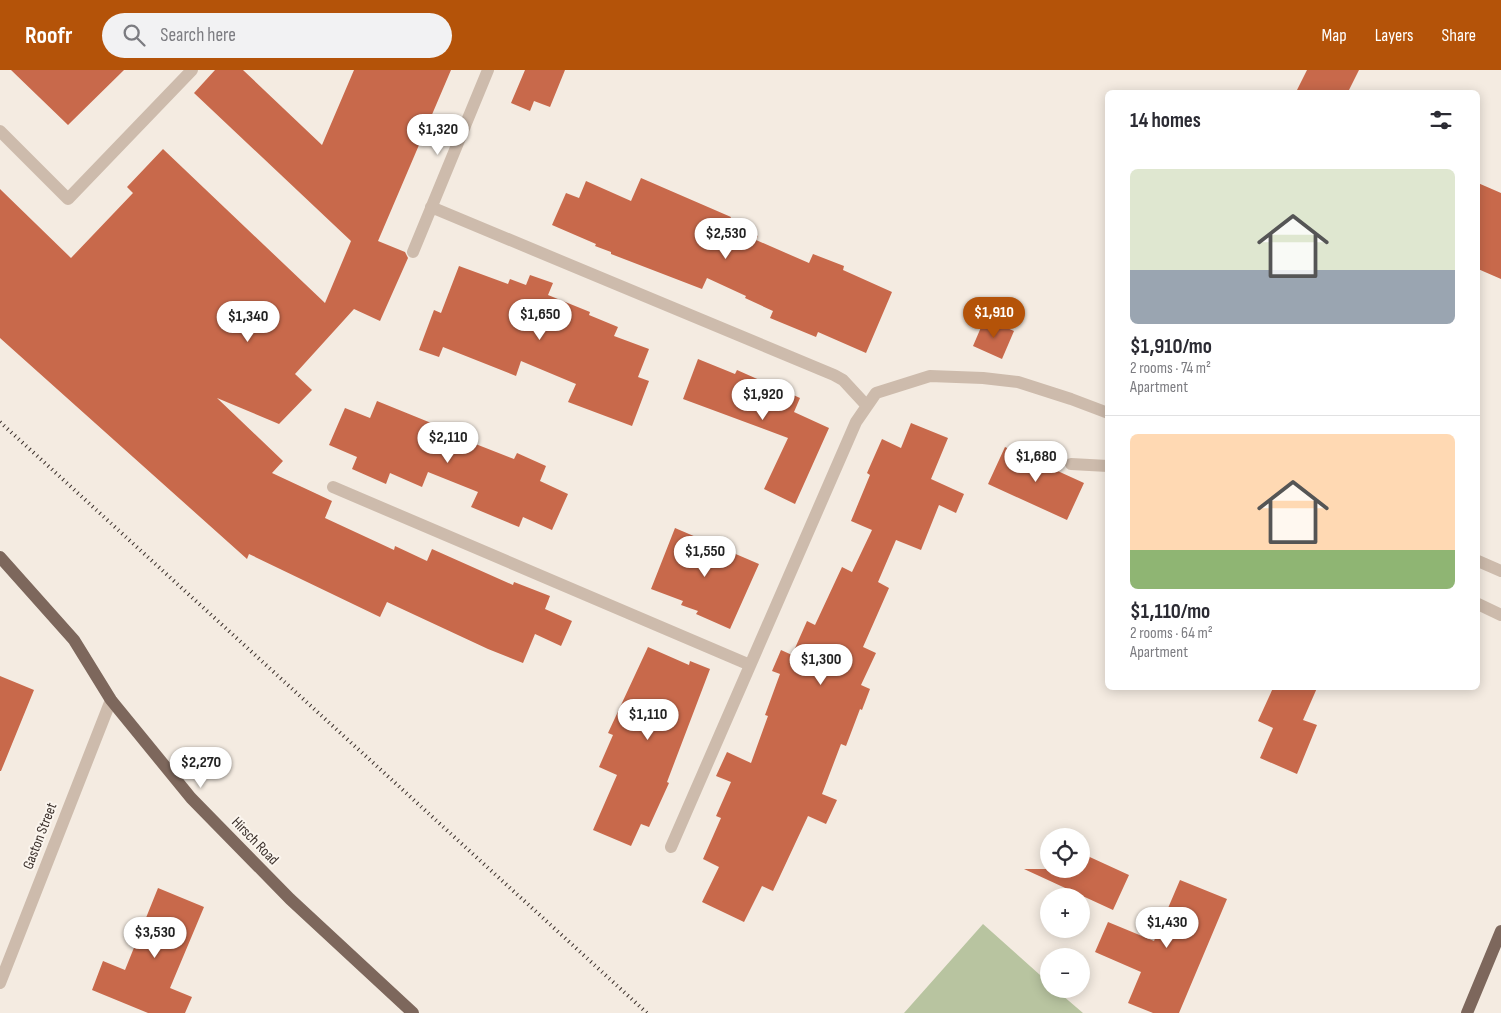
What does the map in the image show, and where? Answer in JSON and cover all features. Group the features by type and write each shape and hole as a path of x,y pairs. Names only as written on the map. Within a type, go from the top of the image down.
{"main road":[{"name":"Hirsch Road","path":"0,557 74,640 111,700 191,798 290,900 413,1013"},
{"path":"1468,1013 1501,931"}],"street":[{"path":"0,131 68,199 192,70"},
{"path":"413,252 488,70"},
{"path":"431,207 834,375 843,380 867,406"},
{"path":"672,847 856,422 876,393 930,376 983,378 1018,382 1105,412"},
{"path":"1070,464 1105,466"},
{"path":"333,487 750,665"},
{"path":"1480,562 1501,571"},
{"path":"1480,605 1501,615"},
{"name":"Gaston Street","path":"0,983 111,700"}],"green space":[{"path":"983,924 1040,975 1040,998 1066,998 1083,1013 904,1013"}],"building":[{"path":"11,70 124,70 68,125"},
{"path":"215,70 243,70 322,145 354,70 451,70 378,241 405,252 408,258 380,321 354,309 295,374 312,390 279,424 217,398 283,461 272,473 332,501 325,518 394,550 395,546 427,561 432,549 513,585 514,582 550,596 545,609 572,621 561,646 535,634 523,663 488,649 387,602 380,617 249,554 247,559 0,338 0,189 71,258 133,193 127,187 163,149 325,303 351,241 194,93"},
{"path":"525,70 565,70 550,107 534,101 530,111 511,103"},
{"path":"1307,70 1359,70 1349,90 1297,90"},
{"path":"641,178 731,217 729,222 758,236 756,240 809,263 813,254 844,266 843,270 892,292 866,353 818,332 816,337 770,318 773,311 707,278 702,289 611,254 611,252 595,246 596,244 552,225 566,193 579,198 586,181 631,201"},
{"path":"1480,184 1501,193 1501,279 1480,270"},
{"path":"459,266 508,284 510,279 526,285 530,275 553,283 548,295 590,312 589,315 618,327 614,336 649,349 638,377 649,381 632,426 568,402 576,384 521,361 516,376 443,347 439,357 419,350 434,310 441,313"},
{"path":"985,318 1014,331 1002,359 973,346"},
{"path":"698,359 735,374 737,370 800,398 794,412 829,428 795,504 764,489 788,438 683,399"},
{"path":"377,401 446,429 445,432 514,459 517,453 546,466 540,481 568,494 552,530 523,517 519,527 471,507 478,492 428,472 422,487 390,473 386,484 352,469 357,457 329,445 345,408 370,418"},
{"path":"911,423 948,438 931,479 964,494 956,513 939,505 921,550 896,540 878,582 889,588 863,647 876,653 861,685 870,689 846,746 841,744 822,794 837,800 826,824 808,816 773,891 762,886 744,922 702,902 719,867 703,859 721,818 716,816 731,782 716,776 727,752 751,763 768,716 765,715 780,674 772,671 781,650 792,655 807,621 815,625 842,567 852,572 872,530 851,521 870,475 867,473 882,439 901,448"},
{"path":"1005,447 1084,483 1067,520 988,484"},
{"path":"675,528 759,564 730,629 696,614 698,611 681,605 683,601 651,589"},
{"path":"648,647 689,665 690,661 710,669 667,782 669,783 649,827 641,824 631,846 593,830 617,775 599,767 613,735 608,733"},
{"path":"0,676 34,690 1,771 0,771"},
{"path":"1272,690 1316,690 1303,720 1317,725 1297,774 1260,758 1273,728 1258,721"},
{"path":"1090,857 1129,875 1113,910 1090,899 1090,888 1065,888 1044,878 1090,878"},
{"path":"1024,869 1040,869 1040,876"},
{"path":"1180,880 1227,899 1179,1013 1153,1013 1128,1003 1141,972 1095,952 1108,922 1154,941"},
{"path":"158,888 204,907 170,988 192,997 185,1013 148,1013 92,990 103,961 125,970"}],"railway":[{"path":"0,422 647,1013"}]}
